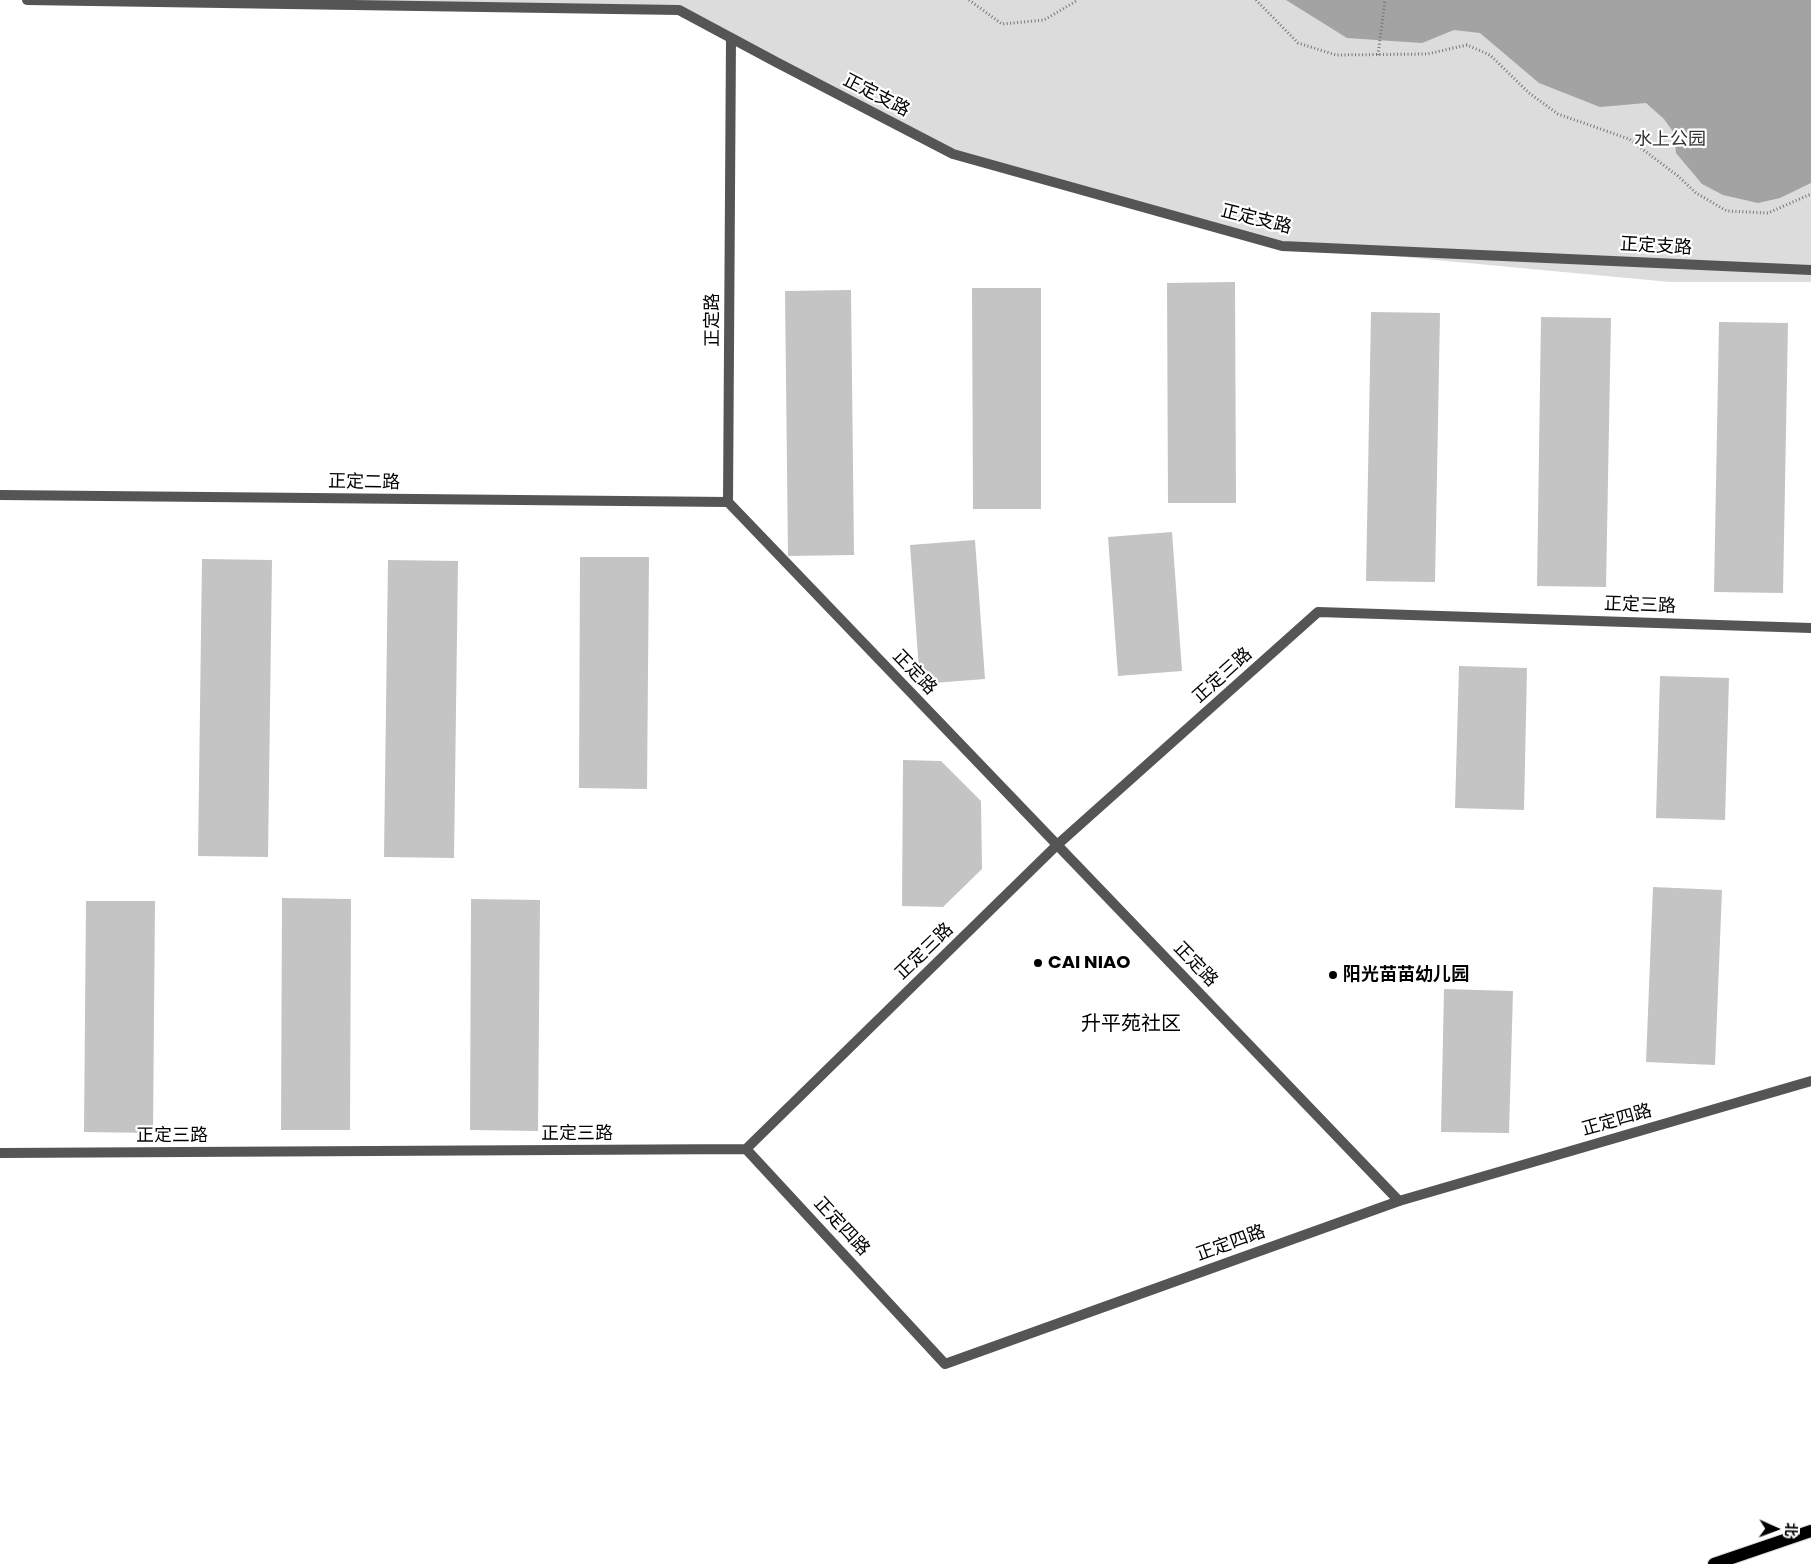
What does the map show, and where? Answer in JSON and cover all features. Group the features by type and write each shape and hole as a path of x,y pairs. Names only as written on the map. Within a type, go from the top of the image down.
{"main road":[{"path":"1714,1564 1811,1531"}],"street":[{"name":"正定支路","path":"27,0 679,10 953,154 1282,246 1811,270"},
{"name":"正定路","path":"731,38 728,502 1399,1201"},
{"name":"正定二路","path":"0,495 728,502"},
{"name":"正定三路","path":"0,1153 746,1149 1057,846 1318,612 1811,628"},
{"name":"正定四路","path":"746,1149 945,1364 1399,1201 1811,1081"}],"path":[{"path":"969,0 1002,24 1044,20 1078,0"},
{"path":"1256,0 1298,43 1336,55 1427,54 1467,45 1490,55 1528,93 1558,114 1629,139 1678,176 1696,193 1727,211 1768,213 1811,194"},
{"path":"1378,54 1385,0"}],"green space":[{"name":"水上公园","path":"360,0 1811,0 1811,282 1670,282 1265,244 953,154 679,10 361,5"}],"shaded area":[{"path":"1286,0 1811,0 1811,183 1780,198 1758,203 1723,195 1702,184 1676,153 1674,133 1664,119 1646,103 1600,107 1539,83 1480,33 1454,30 1422,43 1347,38"}],"building":[{"path":"1235,282 1236,503 1168,503 1167,283"},
{"path":"972,288 1041,288 1041,509 973,509"},
{"path":"851,290 854,555 788,556 785,291"},
{"path":"1371,312 1440,313 1435,582 1366,581"},
{"path":"1541,317 1611,318 1606,587 1537,586"},
{"path":"1719,322 1788,323 1783,593 1714,592"},
{"path":"1172,532 1182,671 1118,676 1108,537"},
{"path":"975,540 985,679 920,684 910,545"},
{"path":"580,557 649,557 647,789 579,788"},
{"path":"202,559 272,560 268,857 198,856"},
{"path":"388,560 458,561 454,858 384,857"},
{"path":"1459,666 1527,668 1524,810 1455,808"},
{"path":"1660,676 1729,678 1725,820 1656,818"},
{"path":"903,760 941,761 981,801 982,869 943,907 902,906"},
{"path":"1653,887 1722,890 1715,1065 1646,1062"},
{"path":"282,898 351,899 350,1130 281,1130"},
{"path":"471,899 540,900 538,1131 470,1130"},
{"path":"86,901 155,901 153,1133 84,1132"},
{"path":"1444,989 1513,991 1509,1133 1441,1132"}],"place":[{"name":"CAI NIAO","path":"1038,963"},
{"name":"阳光苗苗幼儿园","path":"1333,975"}],"district":[{"name":"升平苑社区","path":"1131,1025"}]}
